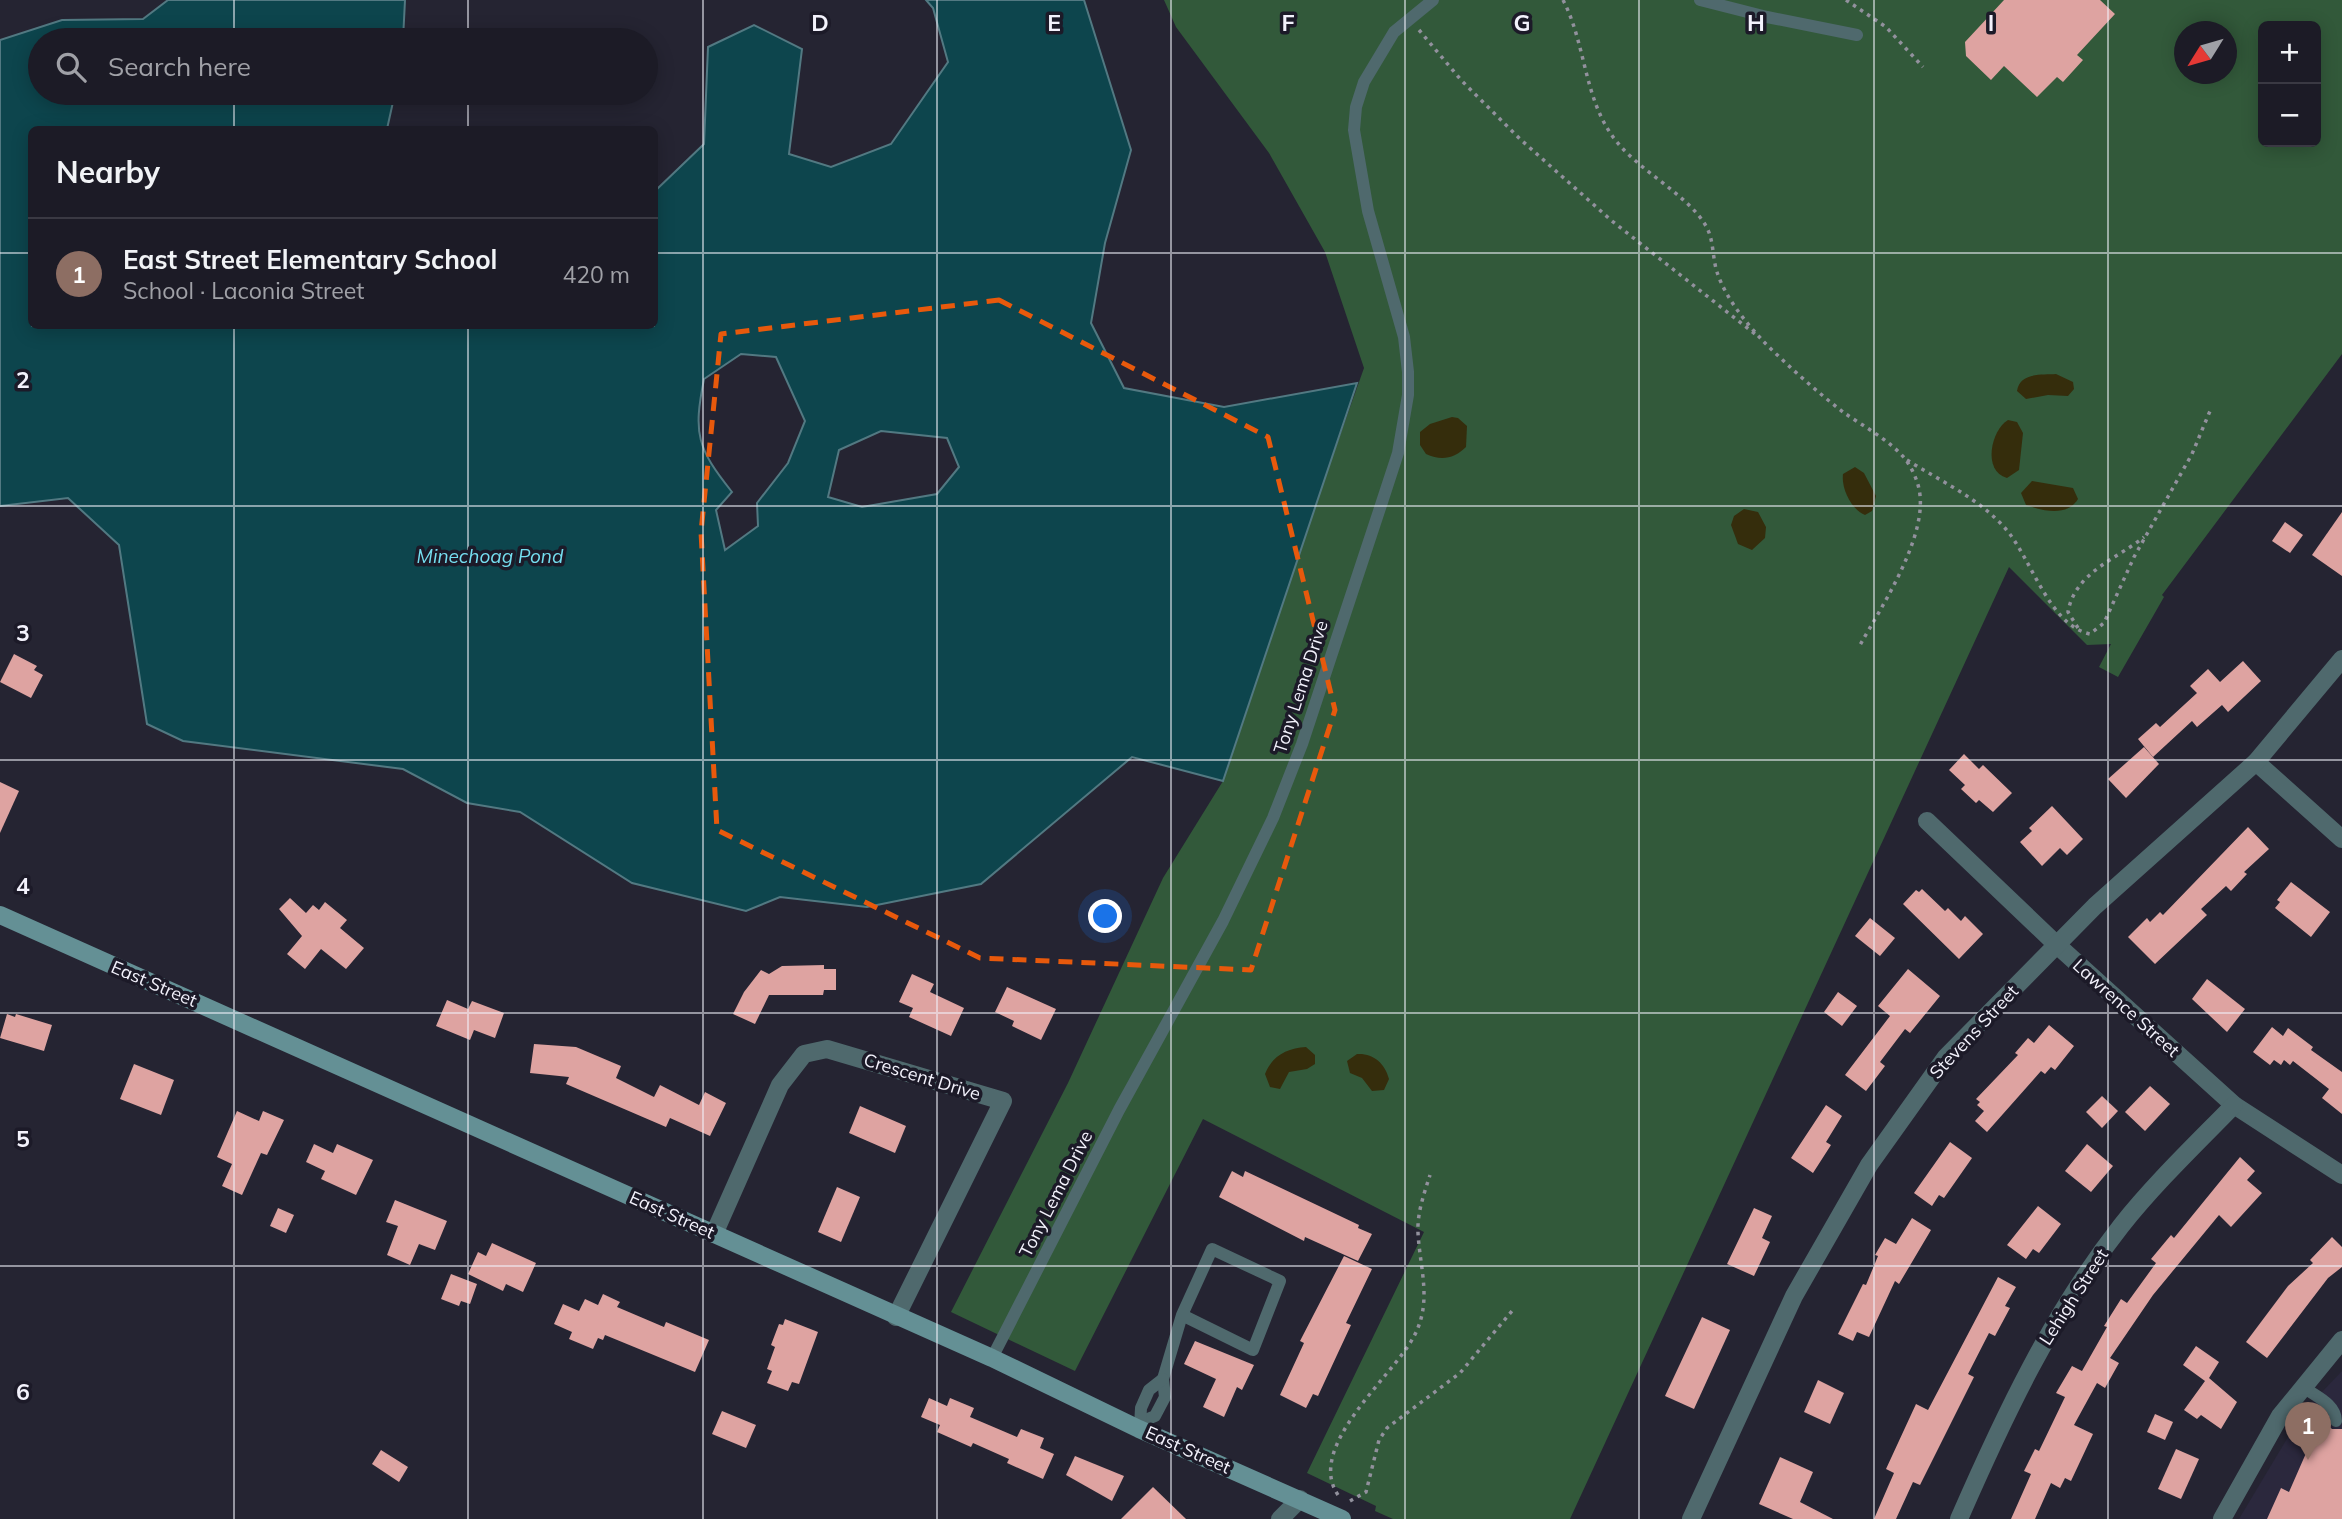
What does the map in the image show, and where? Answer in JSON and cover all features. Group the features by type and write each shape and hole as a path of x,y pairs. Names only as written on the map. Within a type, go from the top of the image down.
{"main road":[{"name":"East Street","path":"0,915 1141,1425 1342,1519"}],"street":[{"name":"Stevens Street","path":"1690,1519 1794,1296 1869,1165 1947,1057 2104,897 2256,762 2342,659"},
{"path":"2256,762 2342,839"},
{"name":"Lawrence Street","path":"1927,821 2056,946 2234,1105 2342,1175"},
{"name":"Crescent Drive","path":"714,1234 780,1085 804,1054 827,1049 1003,1101 896,1317"},
{"name":"Lehigh Street","path":"1959,1519 2018,1392 2081,1281 2122,1224 2234,1105"},
{"path":"2222,1519 2280,1416 2342,1340"},
{"path":"1280,1519 1300,1499"}],"lane":[{"name":"Tony Lema Drive","path":"992,1358 1119,1110 1223,921 1273,818 1302,744 1398,453 1408,396 1404,337 1368,211 1354,130 1364,82 1394,32 1433,0"},
{"path":"1700,0 1767,18 1857,35"},
{"path":"1141,1425 1141,1408 1149,1390 1163,1379 1182,1315 1212,1249 1280,1281 1252,1350 1182,1315"},
{"path":"2303,1387 2330,1406 2336,1413 2336,1421"}],"path":[{"path":"1563,0 1576,30 1601,114 1610,133 1625,151 1695,211 1705,224 1711,236 1717,272 1727,293 1763,341"},
{"path":"1846,0 1886,27 1923,67"},
{"path":"1413,15 1431,47 1520,139 1612,221 1763,341 1834,405 1905,459 1983,506 2005,528 2055,609 2082,632 2096,631 2104,623 2147,535 2192,454 2210,411"},
{"path":"1860,645 1908,556 1920,510 1920,491 1905,459"},
{"path":"2082,632 2068,612 2085,579 2093,570 2147,535"},
{"path":"1430,1175 1420,1208 1418,1232 1425,1285 1420,1324 1412,1341 1349,1421 1338,1441 1331,1475 1340,1497 1351,1502 1366,1492 1380,1440 1387,1428 1460,1373 1512,1311"}],"highlighted area":[{"path":"999,300 1268,437 1335,710 1251,970 980,958 717,830 701,532 721,334"}],"shaded area":[{"path":"1164,0 2342,0 2342,354 2162,595 2164,597 2118,677 2099,667 2111,644 2087,645 2009,567 1570,1519 1393,1519 1375,1511 1376,1506 1307,1473 1424,1232 1203,1119 1075,1371 951,1312 1068,1083 1163,878 1223,781 1295,562 1364,368 1325,252 1269,153 1176,27"},
{"path":"2342,1371 2342,1519 2239,1519 2303,1412"}],"sand":[{"path":"2056,374 2073,382 2074,389 2068,396 2048,395 2026,399 2017,391 2022,380 2038,375"},
{"path":"1452,417 1458,418 1467,426 1466,447 1447,458 1426,454 1420,445 1420,432 1430,424"},
{"path":"2008,420 2017,422 2023,433 2019,470 2007,478 1999,474 1994,467 1992,450 1997,432"},
{"path":"1855,467 1864,473 1876,496 1872,511 1865,515 1852,504 1844,486 1843,474"},
{"path":"2032,481 2073,488 2078,499 2068,508 2054,511 2026,505 2021,493"},
{"path":"1744,509 1758,512 1766,527 1765,538 1752,550 1738,544 1731,525 1734,516"},
{"path":"1306,1047 1315,1055 1315,1064 1307,1069 1289,1072 1280,1089 1270,1087 1265,1074 1272,1062 1287,1051"},
{"path":"1357,1054 1373,1057 1381,1064 1389,1079 1384,1090 1372,1091 1362,1078 1350,1073 1347,1061"}],"water":[{"name":"Minechoag Pond","path":"168,0 405,0 404,28 37,28 62,20 143,19"},
{"name":"Minechoag Pond","path":"926,0 1084,0 1131,150 1105,243 1091,323 1124,388 1224,407 1357,383 1223,781 1132,757 981,884 867,907 780,897 746,911 632,883 520,812 467,803 403,769 183,741 147,724 119,545 68,498 0,506 0,40 28,31 28,105 392,105 388,126 28,126 28,329 658,329 658,188 704,144 708,47 754,25 802,49 789,154 831,167 891,144 948,62 933,8","holes":["741,354 776,357 805,421 788,463 757,503 758,526 725,550 716,510 732,492 711,464 701,440 699,414 704,379","881,431 947,438 959,467 937,494 862,507 828,497 839,450"]}],"building":[{"path":"2004,0 2100,0 2115,14 2077,55 2083,60 2063,82 2057,77 2037,97 2004,66 1991,80 1966,56 1965,42"},
{"path":"2342,512 2342,576 2312,555"},
{"path":"2285,522 2303,535 2290,553 2272,541"},
{"path":"14,654 37,666 34,670 43,675 31,698 0,682"},
{"path":"2243,661 2261,681 2228,712 2222,705 2197,727 2192,721 2153,757 2138,739 2156,723 2160,727 2197,693 2190,686 2208,669 2220,682"},
{"path":"2144,747 2159,764 2126,798 2108,779"},
{"path":"1964,754 1979,769 1983,765 2012,793 1993,812 1979,800 1976,803 1961,789 1965,785 1949,770"},
{"path":"0,782 19,791 0,833"},
{"path":"2052,806 2083,839 2067,855 2060,848 2042,866 2020,842 2032,831 2029,828"},
{"path":"2248,827 2269,849 2244,872 2247,874 2231,891 2226,886 2201,909 2207,915 2155,964 2128,937 2147,918 2150,922 2160,912 2163,915"},
{"path":"2291,882 2330,912 2311,937 2275,908 2280,902 2277,900"},
{"path":"1922,889 1945,911 1948,908 1961,921 1965,916 1983,934 1959,959 1903,904 1916,890 1919,892"},
{"path":"290,898 306,913 313,905 319,910 325,902 347,920 340,928 364,948 346,969 321,949 305,969 287,954 302,936 279,909"},
{"path":"1870,918 1895,938 1880,956 1855,936"},
{"path":"824,965 824,969 836,969 836,990 824,990 823,995 769,995 755,1024 733,1014 744,992 761,970 769,974 782,966"},
{"path":"1908,969 1940,996 1910,1033 1905,1029 1880,1062 1885,1066 1866,1091 1845,1075 1890,1016 1878,1006"},
{"path":"912,974 934,984 930,992 964,1008 951,1036 909,1017 913,1008 899,1002"},
{"path":"2207,979 2245,1009 2227,1032 2192,999"},
{"path":"1007,987 1056,1009 1041,1040 1012,1026 1014,1021 995,1012"},
{"path":"1838,992 1857,1006 1842,1026 1824,1012"},
{"path":"447,1000 468,1009 472,1001 504,1013 495,1038 474,1030 470,1040 436,1026"},
{"path":"7,1014 15,1017 16,1014 52,1025 44,1051 0,1038"},
{"path":"2049,1025 2074,1046 2055,1070 2051,1067 2045,1074 2041,1071 1987,1132 1975,1121 1984,1111 1977,1105 1980,1102 1976,1099 2018,1055 2015,1053 2028,1038 2034,1043"},
{"path":"2272,1027 2283,1036 2288,1028 2313,1047 2311,1050 2342,1072 2342,1114 2322,1098 2329,1089 2293,1061 2290,1065 2284,1060 2281,1065 2274,1060 2270,1065 2253,1052"},
{"path":"534,1044 576,1047 621,1066 616,1078 654,1097 660,1085 699,1105 705,1092 726,1103 710,1136 670,1118 666,1127 566,1084 569,1077 530,1073"},
{"path":"134,1064 174,1080 161,1115 120,1099"},
{"path":"2150,1086 2170,1104 2145,1131 2125,1112"},
{"path":"2102,1096 2118,1111 2102,1128 2086,1112"},
{"path":"1826,1105 1842,1116 1826,1142 1831,1145 1813,1173 1791,1158"},
{"path":"860,1106 906,1126 895,1153 849,1133"},
{"path":"237,1111 259,1121 263,1111 284,1120 267,1155 261,1153 242,1195 222,1186 232,1164 217,1157"},
{"path":"1950,1142 1972,1158 1944,1198 1939,1195 1932,1206 1914,1193"},
{"path":"314,1144 333,1153 337,1144 373,1160 356,1195 321,1179 325,1171 306,1162"},
{"path":"2087,1144 2113,1166 2091,1192 2065,1171"},
{"path":"2240,1157 2255,1171 2247,1180 2262,1193 2231,1227 2219,1215 2153,1295 2110,1358 2119,1363 2105,1388 2097,1383 2074,1425 2093,1434 2071,1481 2065,1478 2060,1488 2051,1483 2035,1519 2011,1519 2031,1474 2024,1471 2035,1449 2039,1451 2065,1397 2056,1393 2072,1366 2082,1371 2121,1299 2127,1303 2156,1263 2151,1259 2171,1235 2174,1238"},
{"path":"1232,1171 1243,1177 1245,1171 1359,1225 1358,1228 1372,1234 1358,1261 1305,1237 1304,1241 1219,1197"},
{"path":"837,1187 860,1197 841,1242 818,1232"},
{"path":"395,1200 447,1221 435,1250 419,1244 410,1265 387,1255 398,1226 386,1222"},
{"path":"2038,1206 2061,1224 2039,1253 2033,1249 2026,1259 2007,1245"},
{"path":"278,1208 294,1215 286,1233 270,1226"},
{"path":"1754,1208 1772,1216 1762,1238 1770,1242 1754,1276 1727,1264"},
{"path":"1912,1218 1931,1230 1899,1284 1895,1281 1869,1337 1857,1332 1853,1341 1838,1334 1863,1284 1866,1285 1878,1256 1875,1255 1885,1238 1896,1244"},
{"path":"2332,1237 2342,1247 2342,1267 2328,1278 2267,1358 2246,1342 2288,1286 2313,1263 2310,1260"},
{"path":"492,1243 536,1263 523,1292 506,1284 503,1291 468,1274 478,1252 486,1256"},
{"path":"1344,1256 1372,1269 1346,1323 1351,1325 1318,1396 1313,1394 1306,1408 1280,1395 1304,1343 1300,1341"},
{"path":"451,1274 477,1284 470,1304 461,1301 459,1306 441,1299"},
{"path":"1998,1277 2016,1287 2005,1306 2010,1308 1995,1336 1989,1333 1968,1374 1974,1377 1920,1485 1913,1482 1896,1519 1874,1519 1894,1473 1886,1469 1916,1404 1928,1410"},
{"path":"603,1294 620,1302 617,1307 664,1327 666,1322 709,1340 695,1372 605,1335 603,1340 598,1338 593,1349 569,1339 572,1332 554,1324 563,1304 579,1311 585,1299 598,1305"},
{"path":"1702,1317 1730,1330 1694,1409 1665,1396"},
{"path":"785,1319 818,1332 799,1384 792,1382 788,1391 767,1383 772,1371 767,1369 775,1347 771,1345 779,1324 783,1325"},
{"path":"1195,1341 1254,1365 1242,1390 1237,1387 1224,1417 1203,1407 1216,1379 1184,1364"},
{"path":"2196,1346 2219,1362 2209,1378 2237,1402 2221,1429 2201,1415 2197,1419 2184,1410 2205,1381 2183,1365"},
{"path":"1818,1380 1844,1393 1830,1424 1804,1412"},
{"path":"929,1398 947,1406 950,1398 974,1408 970,1417 1017,1437 1021,1429 1044,1438 1040,1448 1054,1454 1043,1479 1007,1463 1009,1459 973,1443 971,1447 937,1432 940,1425 921,1417"},
{"path":"722,1411 756,1425 746,1448 712,1434"},
{"path":"2155,1414 2173,1422 2165,1440 2147,1432"},
{"path":"2321,1419 2332,1429 2342,1429 2342,1519 2267,1519 2281,1488 2289,1492"},
{"path":"2176,1449 2199,1459 2181,1499 2158,1489"},
{"path":"381,1450 408,1467 399,1482 372,1464"},
{"path":"1075,1456 1124,1476 1112,1501 1066,1475"},
{"path":"1780,1457 1813,1472 1800,1502 1833,1519 1793,1519 1759,1504"},
{"path":"1153,1487 1186,1519 1121,1519"}],"place":[{"name":"East Street Elementary School","path":"2308,1460"}]}
